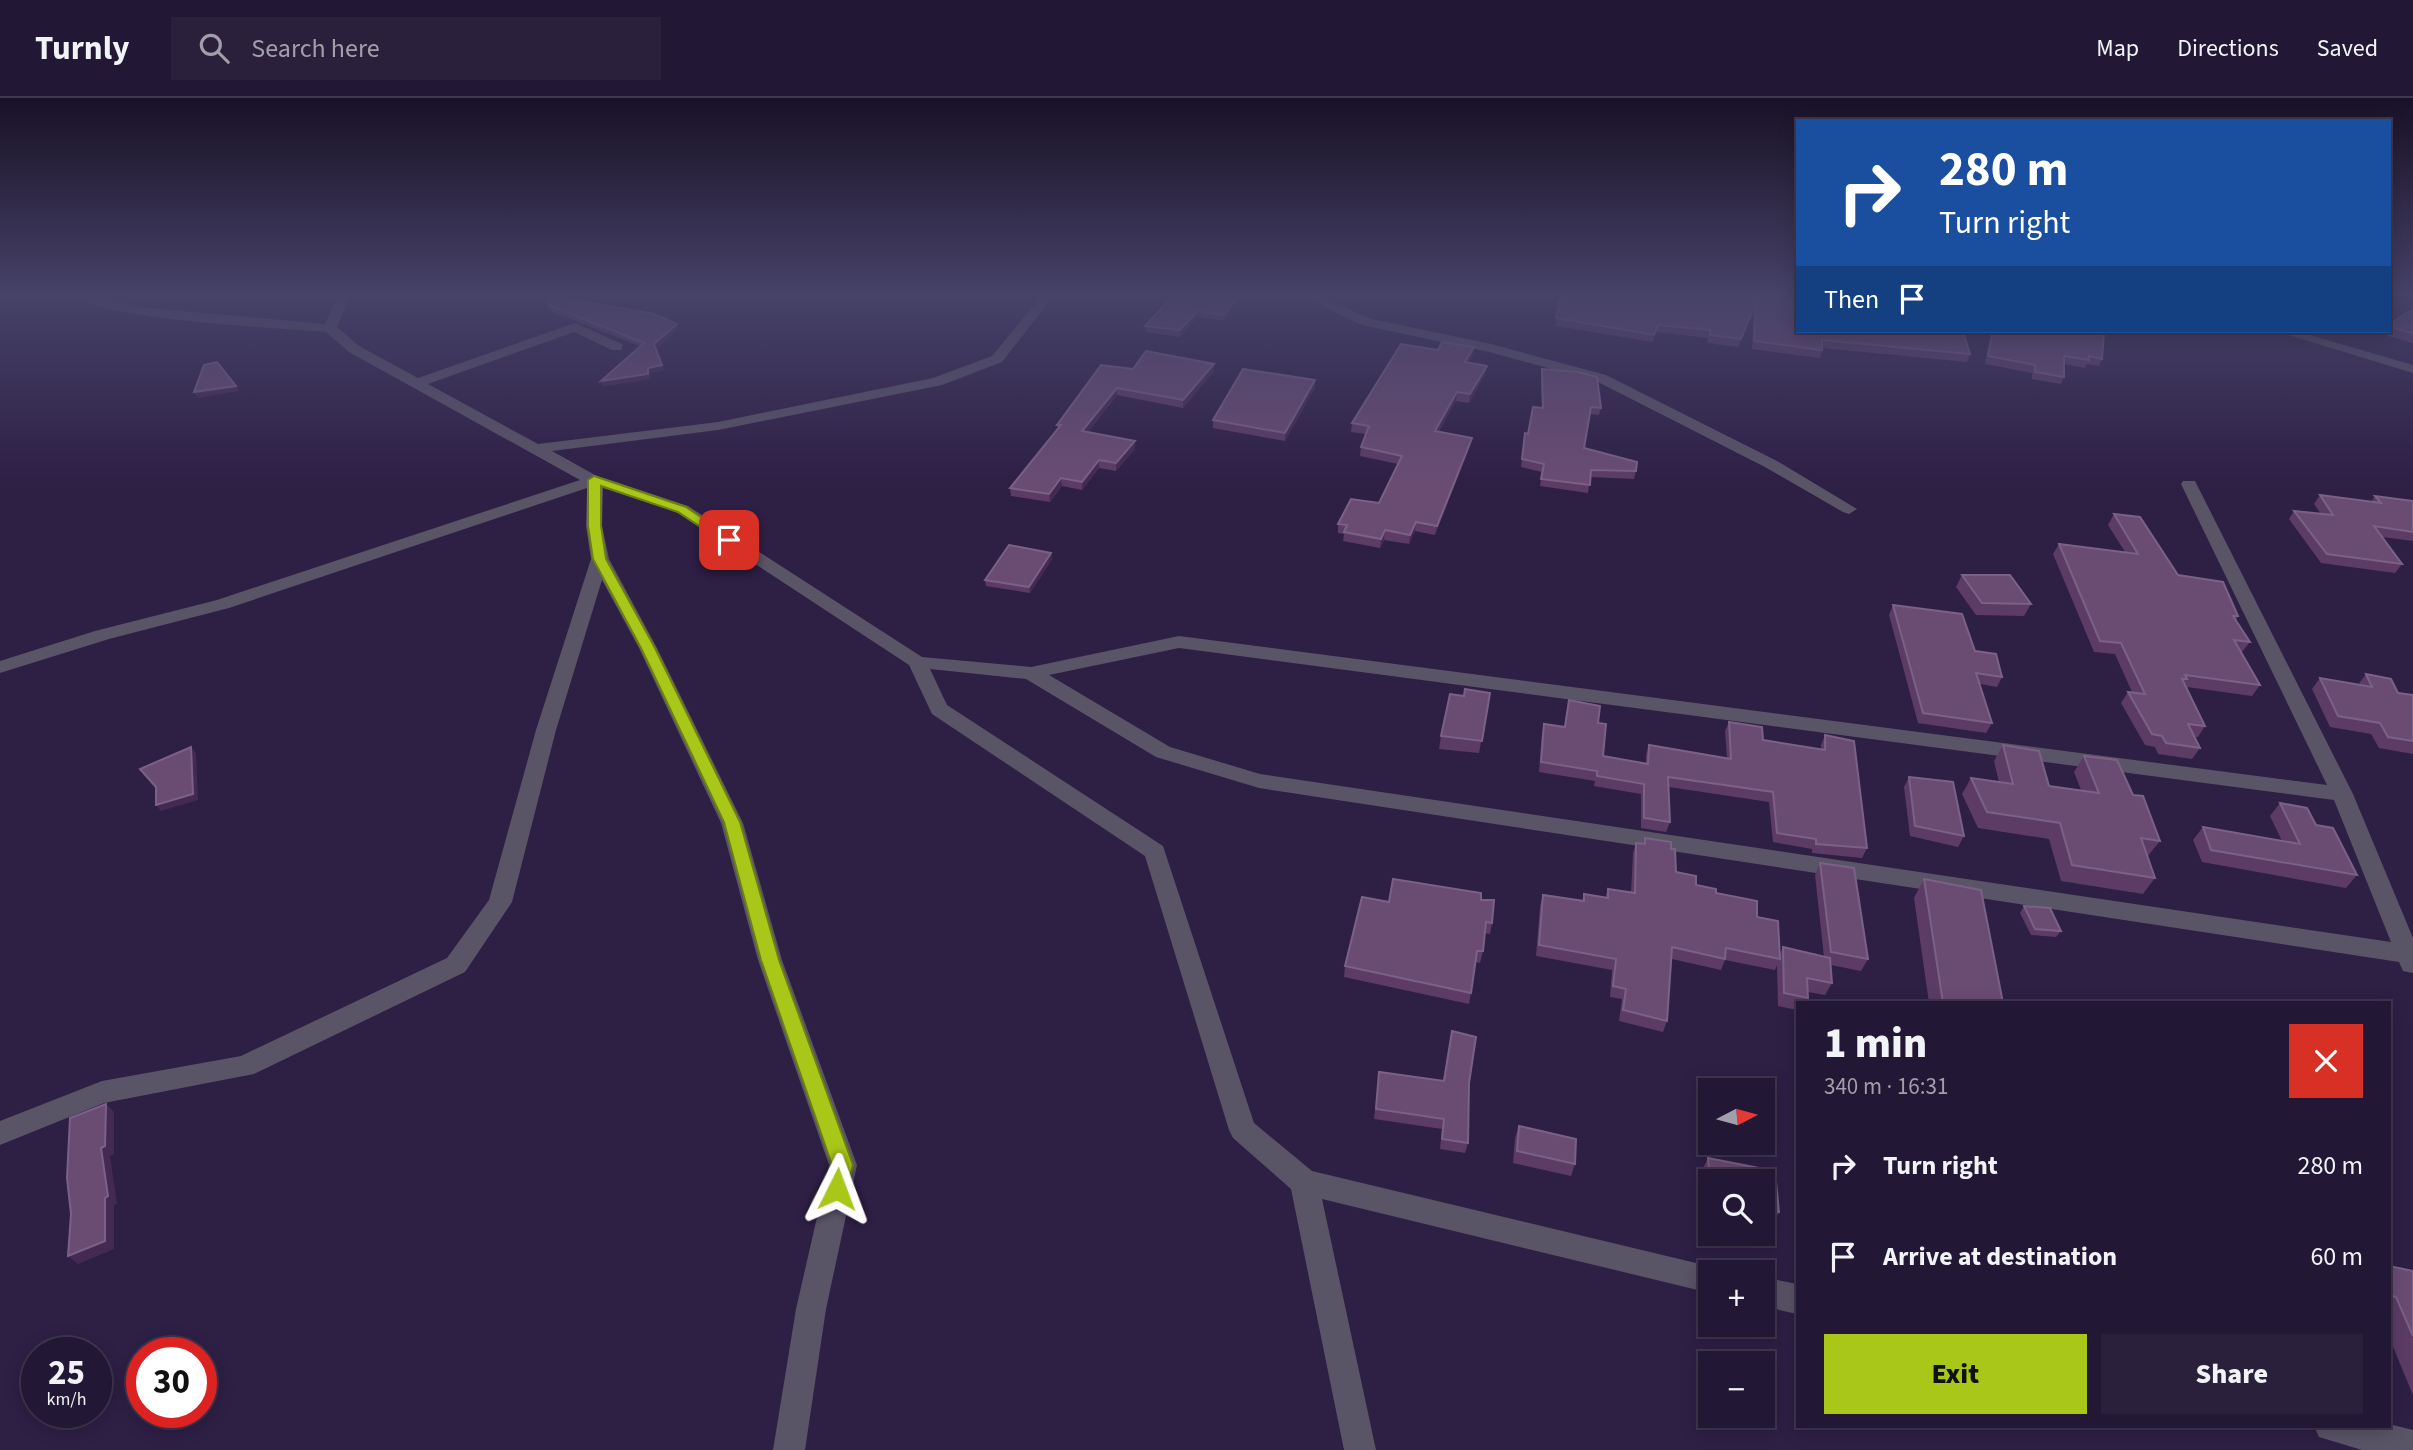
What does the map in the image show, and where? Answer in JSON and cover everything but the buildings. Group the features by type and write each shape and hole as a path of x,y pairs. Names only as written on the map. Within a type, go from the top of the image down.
{"street":[{"path":"366,356 594,480 682,509 917,662 1031,673 1179,642 2342,794"},
{"path":"415,384 493,356"},
{"path":"534,449 718,426 937,382 999,356"},
{"path":"1521,356 1601,378 1772,464 1849,509"},
{"path":"2369,356 2413,369"},
{"path":"594,480 594,526 600,559 648,648 732,822 770,960 843,1165 811,1310 789,1450"},
{"path":"0,667 102,635 223,604 594,480"},
{"path":"2189,484 2342,794 2410,960"},
{"path":"0,1133 102,1092 245,1066 456,965 500,902 546,730 600,559"},
{"path":"917,662 939,709 1155,852 1243,1130 1304,1182 1698,1276"},
{"path":"1031,673 1163,752 1259,781 2410,960"},
{"path":"1304,1182 1360,1450"},
{"path":"1775,1294 1796,1300"},
{"path":"2338,1428 2413,1446"}],"route":[{"path":"729,540 682,509 594,480 594,526 600,559 648,648 732,822 770,960 843,1165 837,1189"}]}
